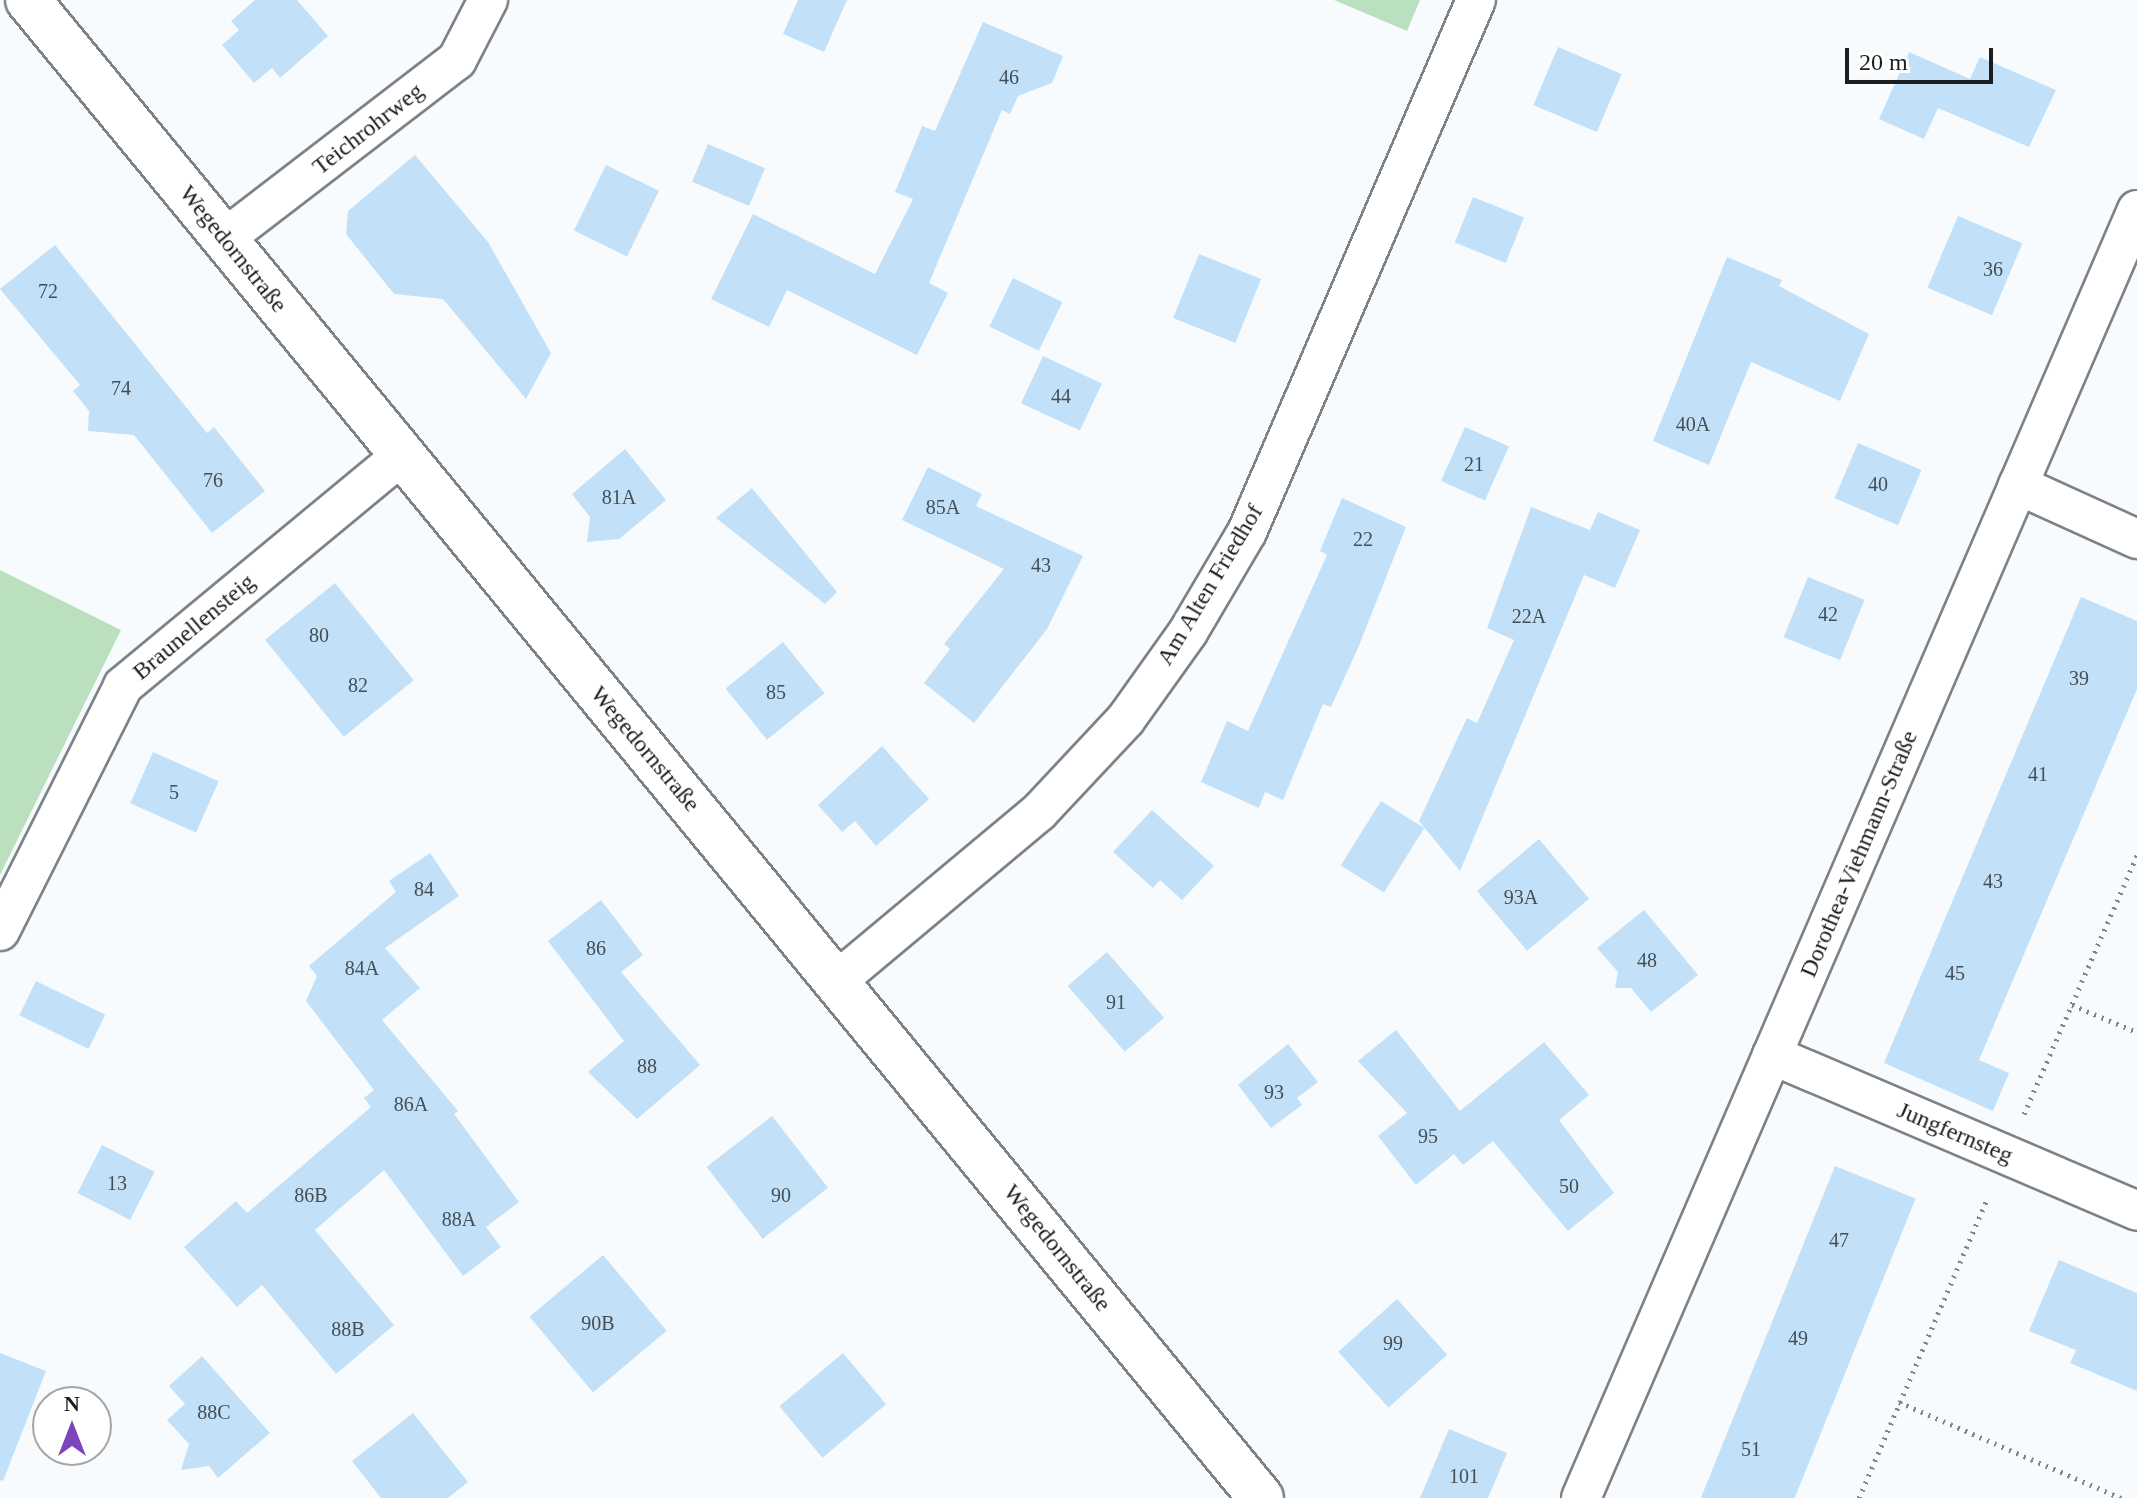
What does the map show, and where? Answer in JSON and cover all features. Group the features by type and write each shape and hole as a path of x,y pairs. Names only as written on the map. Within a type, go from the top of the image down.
{"street":[{"name":"Wegedornstraße","path":"28,0 838,980 1261,1498"},
{"name":"Teichrohrweg","path":"225,238 457,60 488,0"},
{"name":"Am Alten Friedhof","path":"838,980 1039,812 1126,719 1188,632 1276,469 1476,0"},
{"name":"Dorothea-Viehmann-Straße","path":"1581,1498 2137,210"},
{"name":"Braunellensteig","path":"0,931 123,686 402,455"},
{"path":"2018,485 2137,539"},
{"name":"Jungfernsteg","path":"1772,1055 2137,1211"}],"path":[{"path":"2072,1005 2137,1032"},
{"path":"1899,1402 2121,1498"}],"green space":[{"path":"1334,0 1420,0 1407,31"},
{"path":"0,570 121,630 0,875"}],"building":[{"path":"255,0 297,0 328,36 280,78 272,68 254,83 222,45 239,30 231,21"},
{"path":"798,0 847,0 824,52 783,34"},
{"path":"983,22 1063,56 1052,83 1018,96 1010,114 1002,110 929,283 948,293 917,355 787,290 769,327 711,299 753,214 875,274 913,199 895,192 922,126 935,131"},
{"path":"1558,47 1622,74 1597,132 1533,105"},
{"path":"1909,52 1970,79 1980,57 2056,90 2029,147 1938,108 1924,139 1879,119"},
{"path":"708,144 765,168 749,206 692,182"},
{"path":"415,155 488,242 551,353 526,399 443,299 394,294 346,234 348,211"},
{"path":"606,165 659,191 627,256 574,231"},
{"path":"1473,197 1524,218 1506,263 1455,242"},
{"path":"1958,216 2022,243 1992,315 1928,288"},
{"path":"55,245 207,433 214,427 265,491 212,533 134,435 88,431 89,411 73,391 80,385 0,289"},
{"path":"1199,254 1261,279 1235,343 1173,318"},
{"path":"1727,257 1782,280 1779,286 1869,334 1840,401 1751,362 1709,465 1653,441"},
{"path":"1013,278 1062,302 1039,351 989,327"},
{"path":"1043,356 1102,383 1080,431 1021,403"},
{"path":"1465,427 1509,447 1485,500 1441,481"},
{"path":"1858,443 1922,470 1898,525 1835,498"},
{"path":"625,449 666,500 619,539 587,542 590,517 572,494"},
{"path":"928,467 982,494 976,506 1083,556 1047,629 974,723 924,683 950,649 944,644 1004,569 902,520"},
{"path":"752,488 837,592 825,604 716,518"},
{"path":"1342,498 1406,527 1358,648 1331,707 1323,704 1283,800 1265,792 1259,808 1201,782 1227,721 1248,731 1327,555 1320,551"},
{"path":"1531,507 1590,530 1598,512 1640,530 1615,588 1584,575 1460,871 1419,821 1467,718 1477,723 1514,640 1487,628"},
{"path":"1808,577 1865,600 1840,660 1784,637"},
{"path":"335,583 414,680 344,737 265,640"},
{"path":"2081,597 2137,621 2137,689 1979,1060 2009,1073 1993,1111 1884,1063"},
{"path":"783,642 825,693 767,740 725,689"},
{"path":"882,746 929,799 876,846 855,821 842,832 818,805"},
{"path":"153,752 219,781 196,832 130,803"},
{"path":"1381,801 1424,828 1384,892 1341,865"},
{"path":"1152,810 1214,866 1182,900 1160,880 1153,888 1113,852"},
{"path":"1539,839 1589,899 1527,951 1477,891"},
{"path":"430,853 459,896 385,948 420,988 382,1020 458,1111 454,1114 519,1202 486,1227 501,1247 463,1276 384,1170 315,1230 394,1325 336,1374 262,1285 237,1307 184,1247 236,1201 247,1213 371,1107 364,1098 374,1090 306,1001 317,976 309,966 396,892 389,881"},
{"path":"601,900 643,955 621,972 700,1065 637,1119 588,1072 624,1041 548,941"},
{"path":"1644,910 1698,975 1651,1012 1631,988 1615,988 1618,972 1597,948"},
{"path":"1107,952 1164,1018 1125,1052 1068,986"},
{"path":"36,981 105,1015 89,1049 19,1015"},
{"path":"1396,1030 1460,1111 1544,1042 1589,1095 1559,1120 1614,1193 1568,1231 1493,1141 1463,1165 1454,1154 1416,1185 1378,1136 1407,1113 1358,1061"},
{"path":"1288,1044 1318,1082 1297,1098 1302,1105 1271,1128 1238,1085"},
{"path":"772,1116 828,1188 763,1239 707,1167"},
{"path":"102,1145 155,1172 130,1220 77,1193"},
{"path":"1835,1166 1916,1199 1795,1498 1701,1498"},
{"path":"603,1255 667,1331 593,1393 529,1317"},
{"path":"2059,1260 2137,1293 2137,1391 2070,1363 2076,1350 2029,1331"},
{"path":"1397,1299 1447,1355 1388,1408 1338,1352"},
{"path":"0,1353 46,1371 40,1386 32,1386 32,1407 3,1481 0,1480"},
{"path":"843,1353 886,1404 822,1458 779,1406"},
{"path":"202,1356 270,1433 218,1478 209,1466 181,1470 189,1444 167,1420 185,1404 169,1386"},
{"path":"413,1413 468,1482 448,1498 381,1498 352,1461"},
{"path":"1449,1429 1507,1453 1488,1498 1420,1498"}]}
